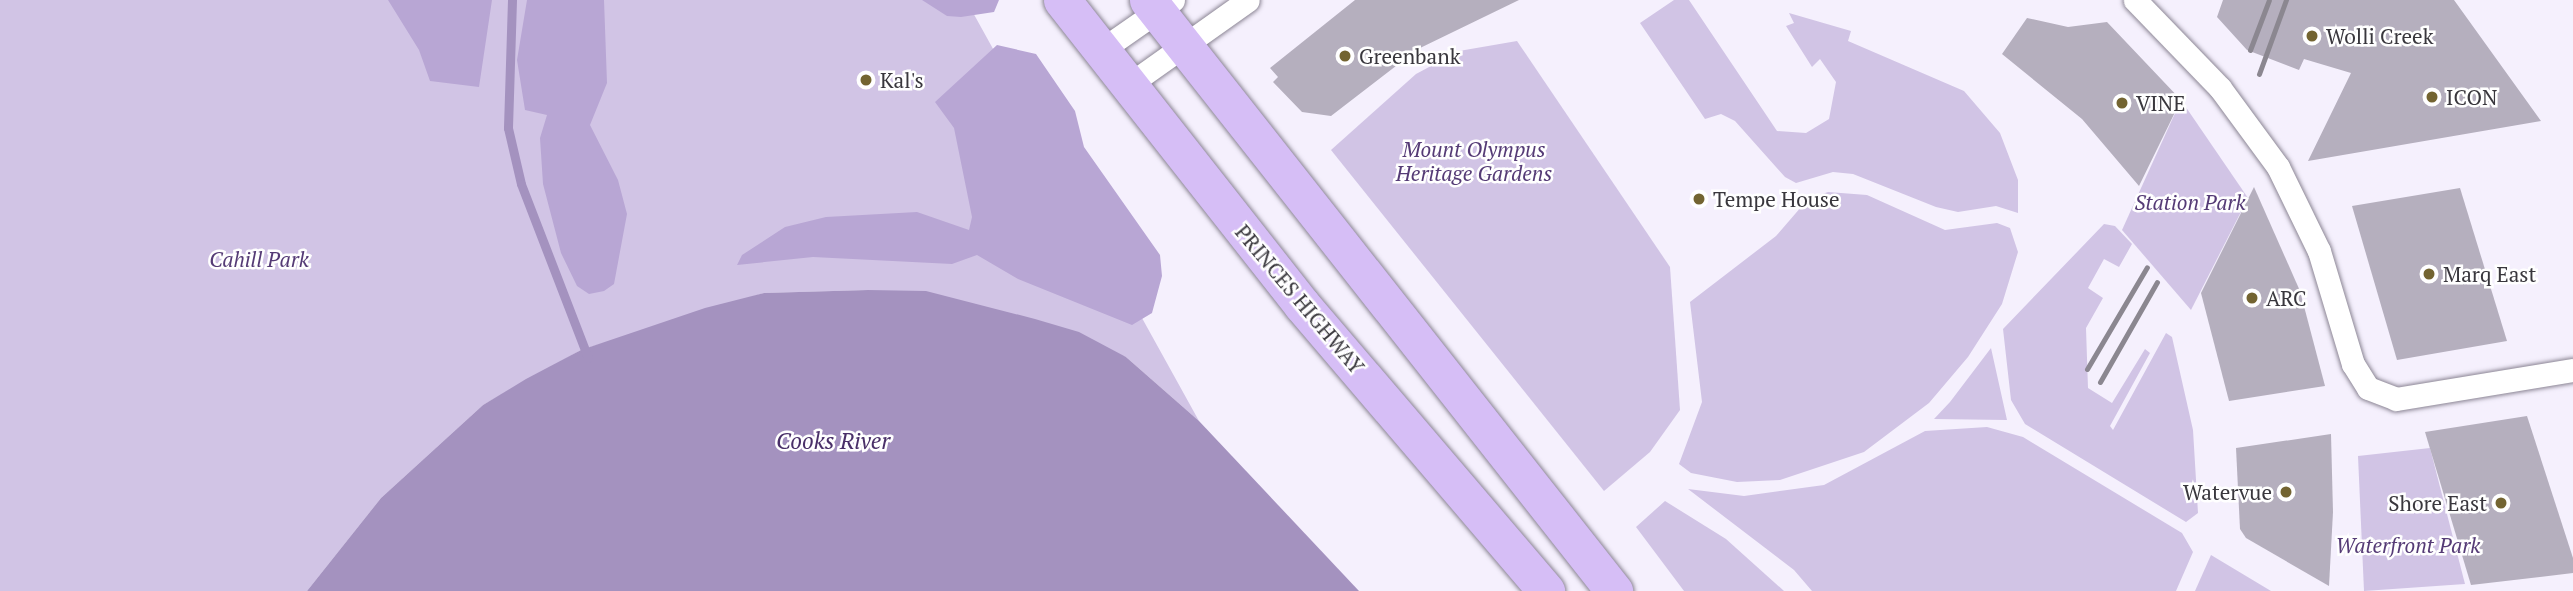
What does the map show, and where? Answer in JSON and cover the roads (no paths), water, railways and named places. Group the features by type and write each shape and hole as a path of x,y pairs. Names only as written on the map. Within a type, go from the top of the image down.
{"highway":[{"name":"PRINCES HIGHWAY","path":"1062,0 1302,305 1546,591"},
{"path":"1160,4 1185,46 1614,591"}],"street":[{"path":"1127,86 1248,0"},
{"path":"2135,0 2205,70 2278,167 2319,251 2358,376 2377,394 2396,399 2573,370"},
{"path":"1100,51 1160,4"}],"water":[{"name":"Cooks River","path":"926,291 1035,319 1079,332 1126,357 1199,421 1359,591 307,591 381,498 483,405 526,379 581,350 705,308 764,293"}],"waterway":[{"path":"512,0 508,128 521,184 588,358"}],"railway":[{"path":"2250,50 2269,0"},
{"path":"2259,74 2286,0"},
{"path":"2087,369 2147,267"},
{"path":"2100,382 2157,282"}],"place":[{"name":"Wolli Creek","path":"2312,36"},
{"name":"Greenbank","path":"1345,56"},
{"name":"Kal's","path":"866,80"},
{"name":"ICON","path":"2432,97"},
{"name":"VINE","path":"2122,103"},
{"name":"Tempe House","path":"1699,199"},
{"name":"Marq East","path":"2429,274"},
{"name":"ARC","path":"2252,298"},
{"name":"Watervue","path":"2286,492"},
{"name":"Shore East","path":"2501,503"}],"park label":[{"name":"Mount Olympus Heritage Gardens","path":"1474,161"},
{"name":"Station Park","path":"2190,202"},
{"name":"Cahill Park","path":"259,259"},
{"name":"Waterfront Park","path":"2408,545"}]}
